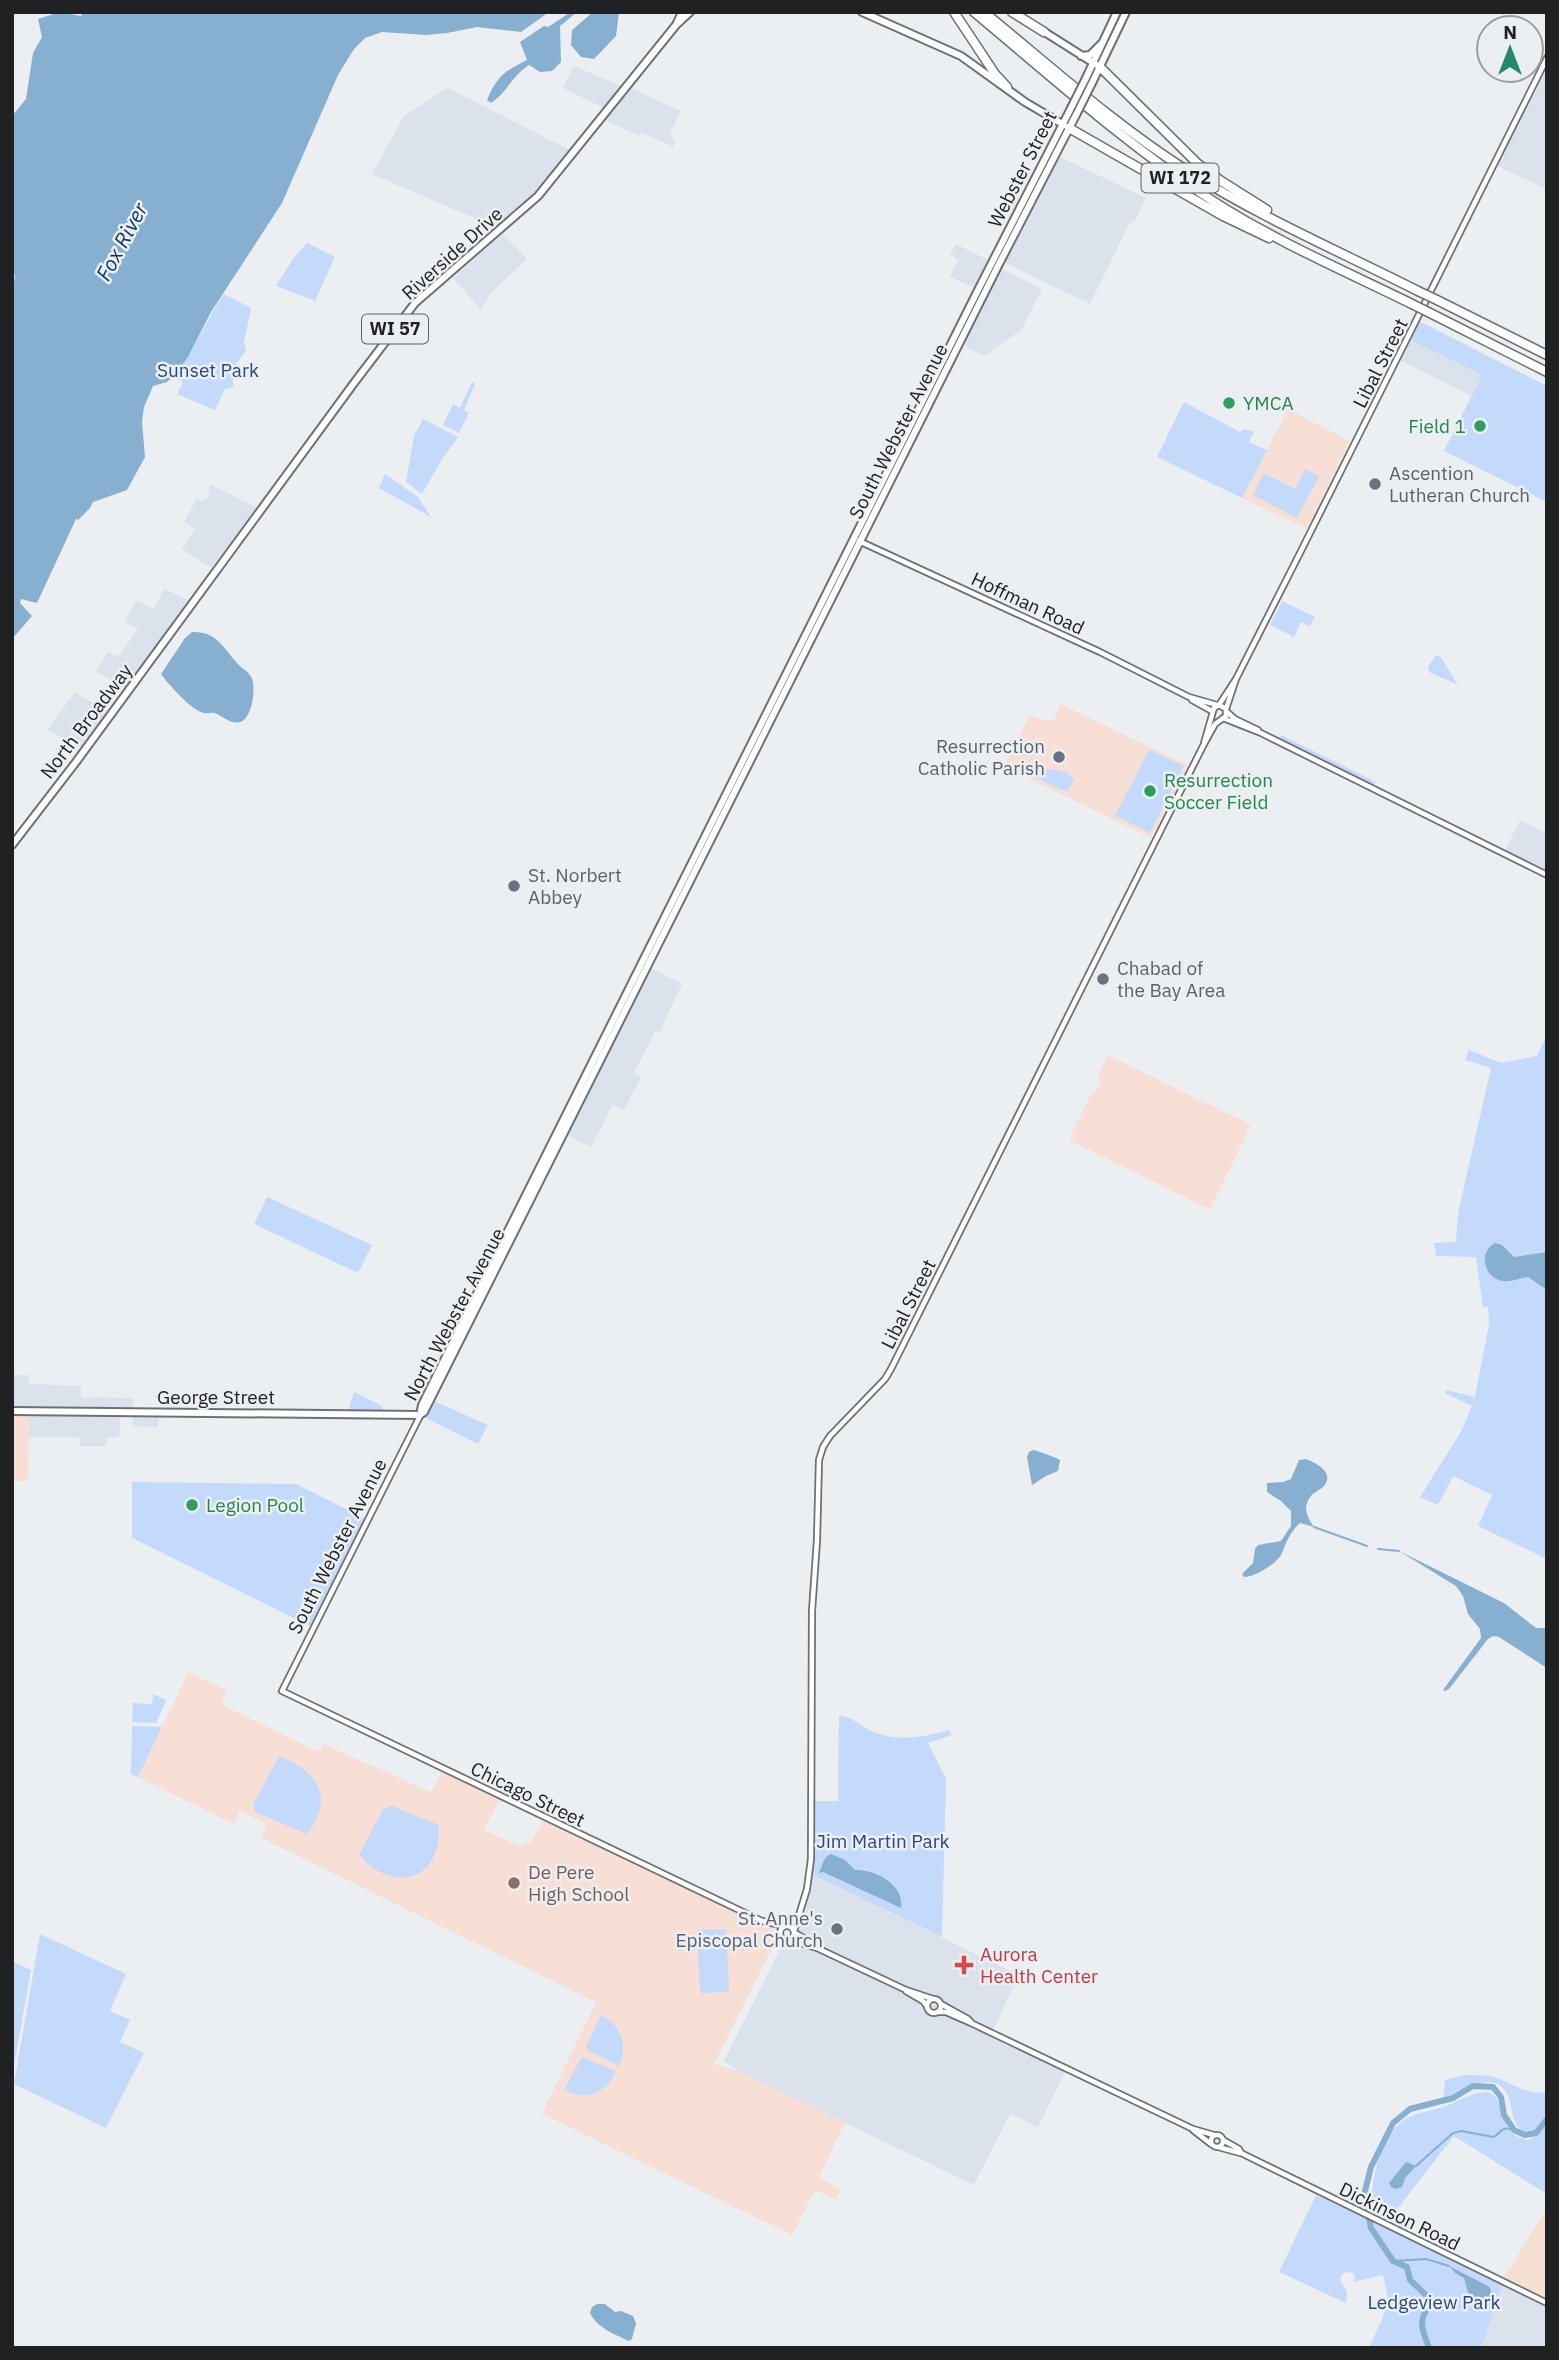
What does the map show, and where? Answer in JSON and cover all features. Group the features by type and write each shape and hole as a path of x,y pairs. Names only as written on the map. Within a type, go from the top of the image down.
{"highway":[{"path":"954,12 995,74 1007,87"},
{"name":"WI 172","path":"974,12 1132,143 1223,207 1547,372"},
{"name":"WI 172","path":"984,12 1160,153 1211,185 1547,355"},
{"path":"1012,12 1044,32"},
{"path":"1097,65 1198,163 1299,231"},
{"path":"1066,126 1223,216 1310,258 1323,260"}],"main road":[{"name":"Riverside Drive","path":"676,25 682,12"},
{"name":"Riverside Drive","path":"160,648 415,303 538,196 676,25 690,12"},
{"path":"862,12 961,56 1066,126"},
{"path":"1020,12 1044,32 1097,65"},
{"name":"South Webster Avenue","path":"1097,65 1102,43 1117,12"},
{"name":"South Webster Avenue","path":"696,862 919,416 1126,12"},
{"path":"1080,55 1090,55 1102,43"},
{"name":"Webster Street","path":"1001,244 1066,126"},
{"name":"South Webster Avenue","path":"919,416 1001,244"},
{"name":"North Broadway","path":"12,845 160,648"},
{"name":"North Webster Avenue","path":"420,1415 422,1405 696,862"},
{"name":"North Webster Avenue","path":"420,1415 442,1376 696,862"},
{"path":"381,1414 412,1410 422,1405"},
{"name":"George Street","path":"12,1411 420,1415"}],"street":[{"name":"Libal Street","path":"1203,746 1213,714 1236,679 1547,58"},
{"name":"Hoffman Road","path":"857,540 1100,652 1189,697 1221,719"},
{"name":"Libal Street","path":"794,1932 807,1889 811,1859 813,1611 820,1454 830,1436 885,1379 891,1369 1203,746 1226,710 1236,679"},
{"name":"Hoffman Road","path":"1189,697 1226,710"},
{"path":"1226,710 1261,733"},
{"path":"1221,719 1261,733 1547,874"},
{"name":"South Webster Avenue","path":"282,1691 420,1415"},
{"name":"Chicago Street","path":"282,1691 762,1921 780,1935"},
{"name":"Libal Street","path":"785,1926 800,1906"},
{"name":"Chicago Street","path":"762,1921 785,1926"},
{"path":"817,1948 785,1926 780,1931 783,1940 817,1948 905,1990 922,2000 931,2012 937,2012 941,2004 939,2001 905,1990"},
{"path":"790,1940 794,1932"},
{"path":"928,2007 929,2001 933,1999"},
{"name":"Dickinson Road","path":"941,2004 971,2023"},
{"name":"Dickinson Road","path":"937,2012 946,2012 971,2023 1193,2129 1214,2146 1241,2153 1547,2303"},
{"name":"Dickinson Road","path":"1193,2129 1214,2135"},
{"path":"1214,2135 1219,2135 1223,2140 1222,2144 1214,2146 1211,2139 1214,2135"},
{"name":"Dickinson Road","path":"1223,2140 1241,2153"}],"shaded area":[{"path":"1547,58 1547,190 1494,164 1534,84 1545,84"},
{"path":"574,66 621,86 604,108 563,88"},
{"path":"447,88 570,150 543,183 497,228 372,174 404,116"},
{"path":"630,88 681,111 670,133 675,143 673,147 641,132 639,136 605,120"},
{"path":"1060,157 1146,198 1136,219 1130,222 1090,304 1004,262"},
{"path":"503,234 527,259 492,292 481,310 453,278"},
{"path":"956,244 990,261 976,288 950,277 958,260 950,255"},
{"path":"1002,269 1042,289 1022,329 985,356 961,344 999,270"},
{"path":"1410,340 1482,375 1471,396 1400,360"},
{"path":"1288,409 1350,441 1307,529 1242,498"},
{"path":"210,484 257,508 211,568 182,549 195,529 184,522 197,498 201,501 208,498"},
{"path":"164,589 189,600 125,688 96,671 108,652 118,657 138,629 125,622 136,601 154,609"},
{"path":"75,692 108,712 81,747 47,730"},
{"path":"1061,704 1189,766 1153,836 1149,837 1005,767 1030,715 1038,719 1054,720"},
{"path":"1520,820 1544,832 1547,828 1547,871 1505,850"},
{"path":"645,965 682,984 659,1033 655,1032 634,1073 641,1077 624,1110 613,1105 591,1147 562,1132"},
{"path":"1108,1055 1251,1125 1210,1209 1071,1141 1070,1137 1090,1096 1100,1087 1101,1081 1097,1077"},
{"path":"12,1375 29,1375 29,1384 81,1386 81,1397 133,1398 133,1412 159,1413 158,1427 133,1426 133,1413 120,1413 120,1434 118,1437 107,1437 106,1446 80,1446 79,1437 28,1437 28,1412 12,1411"},
{"path":"12,1411 29,1411 28,1481 12,1481"},
{"name":"De Pere High School","path":"188,1673 227,1690 221,1704 319,1752 323,1744 431,1792 442,1772 500,1800 484,1830 518,1846 531,1842 543,1821 772,1929 777,1938 714,2064 738,2071 845,2122 819,2178 841,2189 835,2199 815,2190 792,2235 542,2114 596,2002 261,1838 267,1824 240,1811 233,1824 138,1777"},
{"path":"813,1875 1019,1975 990,2036 1065,2072 1038,2127 1010,2114 974,2185 738,2071 724,2061 781,1948 792,1943 796,1935"},
{"path":"1547,2208 1547,2298 1504,2277"},
{"path":"1503,2285 1547,2307 1547,2348 1481,2348"}],"green space":[{"path":"307,243 335,257 315,301 276,286"},
{"name":"Sunset Park","path":"224,294 251,308 244,342 246,351 235,367 234,387 225,389 215,410 177,394 183,382 173,377 188,357"},
{"path":"1419,321 1547,386 1547,502 1444,451 1482,375 1410,340"},
{"path":"472,382 475,384 464,410 469,413 459,433 443,425 453,404 460,408"},
{"path":"1184,402 1240,432 1245,429 1254,432 1249,442 1267,450 1242,498 1157,457"},
{"path":"423,419 458,437 422,494 406,482 414,436"},
{"path":"1305,469 1319,476 1297,518 1253,495 1264,473 1295,489"},
{"path":"385,474 418,497 431,517 379,488"},
{"path":"1282,601 1315,617 1310,626 1301,622 1294,637 1270,625"},
{"path":"1436,655 1441,657 1458,685 1429,672 1428,667"},
{"path":"1281,735 1376,782 1373,785 1280,740"},
{"name":"Resurrection Soccer Field","path":"1149,750 1184,766 1150,833 1115,816"},
{"path":"1033,770 1067,772 1074,780 1067,792 1030,775"},
{"path":"1547,1035 1547,1559 1478,1526 1492,1495 1453,1476 1438,1505 1420,1497 1462,1430 1472,1406 1445,1393 1446,1390 1475,1397 1489,1324 1488,1307 1483,1307 1476,1257 1436,1256 1434,1243 1456,1242 1458,1213 1491,1068 1465,1060 1469,1050 1501,1063 1537,1056"},
{"path":"267,1197 372,1245 358,1273 254,1224"},
{"path":"354,1392 382,1406 384,1414 347,1414"},
{"path":"432,1400 488,1425 478,1444 424,1417"},
{"path":"132,1482 296,1484 368,1520 314,1628 132,1538"},
{"path":"153,1694 166,1700 156,1723 132,1722 133,1703 152,1704"},
{"name":"Jim Martin Park","path":"839,1716 853,1720 873,1732 892,1737 921,1736 949,1730 952,1735 928,1743 946,1779 942,1937 813,1875 815,1801 838,1801"},
{"path":"132,1726 162,1727 138,1777 131,1774"},
{"path":"279,1756 303,1769 318,1787 320,1808 316,1821 307,1834 255,1812 253,1805"},
{"path":"392,1806 439,1825 438,1844 431,1861 424,1870 414,1876 403,1878 380,1872 359,1855 383,1809"},
{"path":"726,1929 729,1992 700,1993 697,1930"},
{"path":"40,1934 126,1974 110,2011 130,2020 120,2042 144,2053 106,2128 14,2084"},
{"path":"12,1961 31,1970 13,2071 12,2071"},
{"path":"601,2015 614,2024 621,2036 623,2051 619,2066 587,2050"},
{"path":"581,2058 616,2071 601,2090 580,2095 564,2090"},
{"path":"1464,2075 1493,2077 1533,2092 1547,2092 1547,2114 1535,2130 1523,2132 1515,2122 1505,2091 1490,2082 1471,2086 1443,2099 1445,2080"},
{"path":"1489,2092 1496,2097 1506,2125 1515,2135 1530,2140 1547,2126 1547,2194 1454,2136 1388,2221 1372,2212 1373,2187 1379,2158 1391,2133 1400,2123 1411,2116 1471,2095"},
{"name":"Ledgeview Park","path":"1316,2195 1503,2285 1481,2348 1369,2348 1388,2298 1383,2275 1354,2282 1353,2273 1345,2272 1341,2275 1340,2280 1347,2292 1346,2303 1279,2272"}],"water":[{"name":"Fox River","path":"60,12 81,16 83,12 549,12 521,32 477,27 426,35 382,32 365,38 354,49 338,75 282,203 211,312 188,357 167,382 153,386 144,407 142,422 145,457 127,490 93,502 78,520 76,519 37,603 21,599 20,603 32,616 12,639 12,286 15,278 12,263 12,116 26,99 33,53 42,37 38,19"},
{"path":"571,12 577,12 560,26 561,62 552,71 540,72 529,65 497,99 491,103 487,100 494,85 503,75 527,60 520,42"},
{"path":"593,12 619,12 616,36 594,59 581,57 571,45 572,30"},
{"path":"192,632 214,637 251,676 253,696 250,710 244,720 234,722 215,713 199,711 161,674"},
{"path":"1495,1243 1502,1245 1514,1257 1547,1252 1547,1290 1528,1277 1506,1281 1489,1273 1485,1257"},
{"path":"1033,1450 1060,1460 1058,1471 1032,1485 1027,1457"},
{"path":"1306,1459 1323,1469 1327,1476 1324,1486 1308,1500 1306,1508 1314,1527 1300,1523 1291,1533 1276,1561 1260,1572 1244,1577 1242,1574 1253,1563 1258,1545 1281,1541 1291,1526 1291,1511 1267,1492 1267,1483 1291,1479 1299,1460"},
{"path":"1399,1551 1504,1603 1536,1628 1547,1628 1547,1668 1499,1637 1493,1636 1449,1689 1443,1690 1481,1638 1480,1629 1468,1614 1463,1596 1456,1586"},
{"path":"831,1854 845,1860 855,1870 871,1872 887,1880 898,1892 901,1908 823,1872 818,1873"},
{"path":"1406,2162 1416,2166 1405,2178 1402,2187 1391,2187 1389,2183"},
{"path":"1449,2266 1488,2286 1491,2290 1490,2309 1481,2311 1471,2303 1464,2278"},
{"path":"605,2304 615,2312 621,2311 633,2316 636,2323 632,2339 629,2341 618,2336 597,2323 590,2313 592,2307"}],"waterway":[{"path":"1314,1527 1367,1546"},
{"path":"1378,1549 1399,1551"},
{"path":"1429,2348 1422,2326 1423,2317 1429,2307 1427,2296 1410,2280 1407,2267 1393,2261 1371,2228 1364,2195 1371,2167 1393,2123 1410,2109 1453,2098 1473,2086 1493,2087 1501,2097 1504,2115 1514,2130 1525,2135 1536,2133 1547,2119"},
{"path":"1416,2166 1453,2133 1461,2131 1494,2137 1504,2129 1514,2130"},
{"path":"1393,2261 1426,2259 1449,2266"}],"place":[{"name":"YMCA","path":"1229,403"},
{"name":"Field 1","path":"1480,426"},
{"name":"Ascention Lutheran Church","path":"1375,484"},
{"name":"Resurrection Catholic Parish","path":"1059,757"},
{"name":"Resurrection Soccer Field","path":"1150,791"},
{"name":"St. Norbert Abbey","path":"514,886"},
{"name":"Chabad of the Bay Area","path":"1103,979"},
{"name":"Legion Pool","path":"192,1505"},
{"name":"De Pere High School","path":"514,1883"},
{"name":"St. Anne's Episcopal Church","path":"837,1929"},
{"name":"Aurora Health Center","path":"964,1965"}]}
